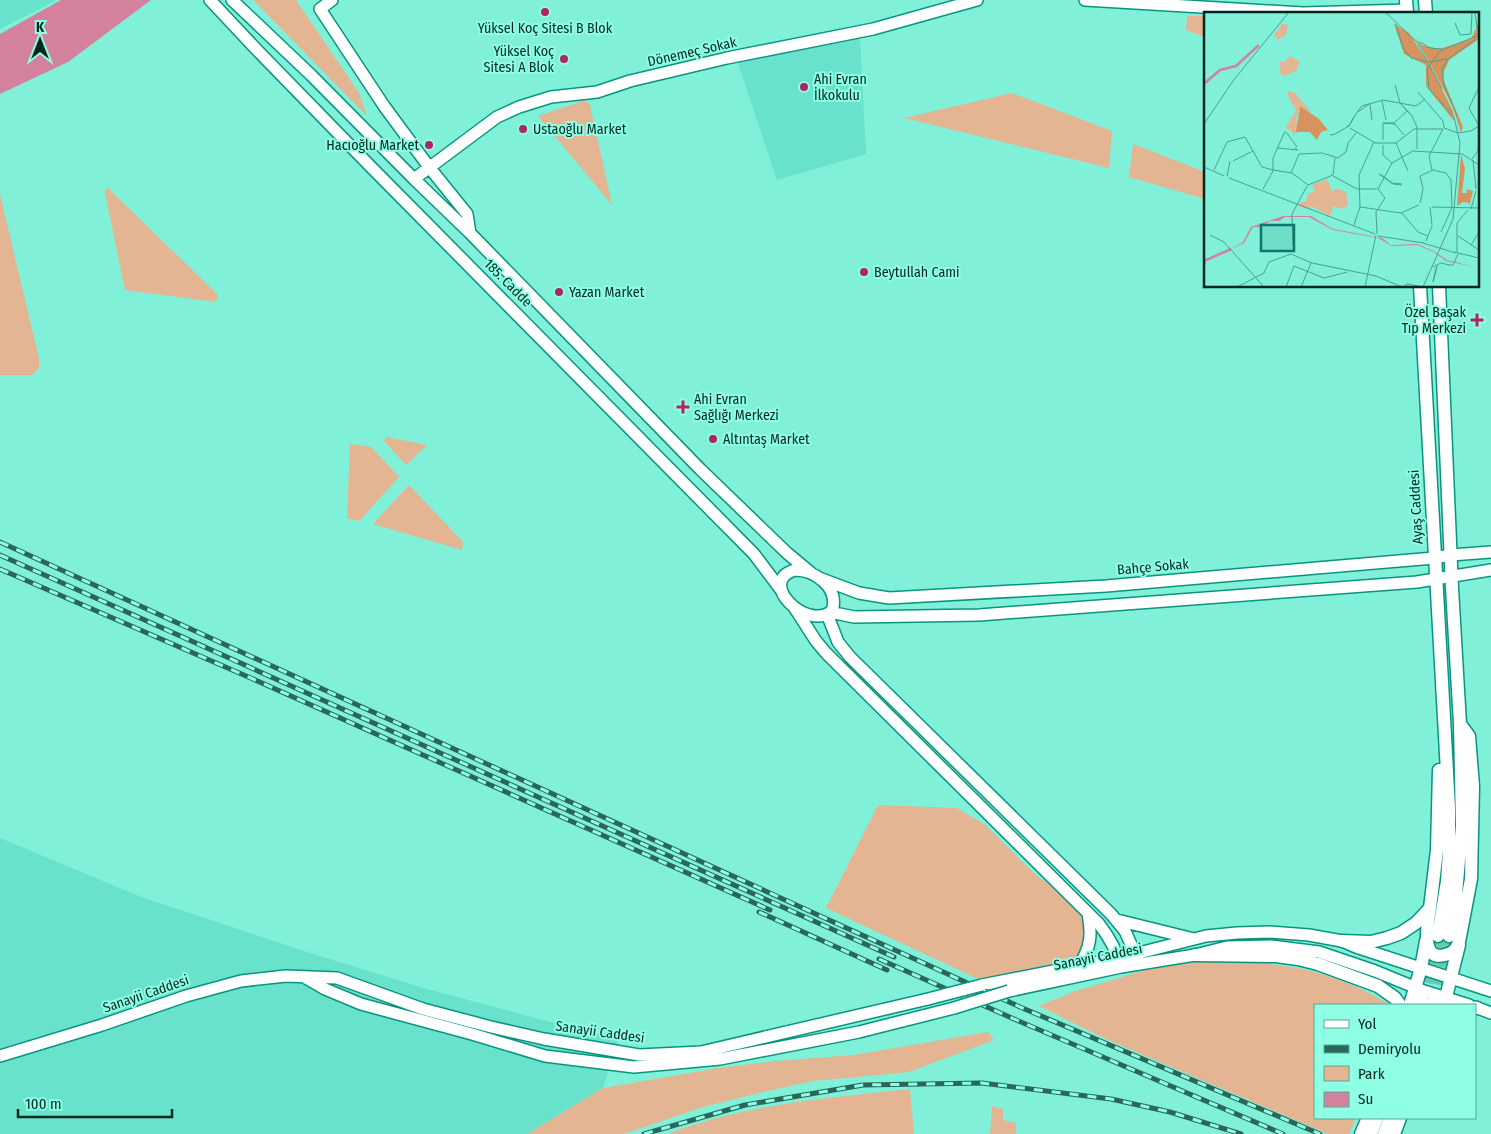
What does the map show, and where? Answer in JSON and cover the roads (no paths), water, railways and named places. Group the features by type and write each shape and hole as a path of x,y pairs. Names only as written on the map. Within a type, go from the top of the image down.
{"main road":[{"name":"Ayaş Caddesi","path":"1420,288 1444,726"},
{"path":"1410,1004 1421,968 1443,939 1470,879 1473,786 1469,736 1460,724 1439,288"},
{"path":"1443,939 1449,852 1444,726"},
{"path":"1433,1003 1450,979 1443,939 1430,908 1437,850 1440,744 1444,726"},
{"path":"1342,941 1371,942 1401,933 1416,923 1430,908"},
{"path":"1195,955 1276,956 1304,960 1338,970 1378,986 1395,998 1399,1004"},
{"path":"1361,1134 1368,1119"},
{"path":"1371,1134 1377,1119"},
{"path":"1384,1134 1390,1119"},
{"path":"1394,1134 1400,1119"}],"street":[{"name":"185. Cadde","path":"210,0 371,167 748,546 781,590"},
{"name":"185. Cadde","path":"232,0 470,232 700,469 787,553 815,576"},
{"path":"332,0 320,9 384,106 429,168 467,214 470,232"},
{"name":"Dönemeç Sokak","path":"414,179 497,117 519,107 551,97 597,92 630,81 727,58 872,29 977,0"},
{"path":"1085,0 1284,12"},
{"path":"1324,12 1406,8"},
{"name":"Bahçe Sokak","path":"815,576 859,593 889,598 1106,586 1491,552"},
{"path":"829,613 833,607 832,594 826,584 815,576 804,570 788,572 782,579 780,583 781,590 826,653 1088,914 1108,936 1120,962"},
{"path":"794,607 812,616 829,613 854,617 979,615 1417,582 1452,578 1491,570"},
{"path":"829,613 838,642 850,657 1116,920 1126,931 1137,959 1195,939 1238,933 1269,932 1309,935 1342,941 1491,992"},
{"path":"1078,966 1089,948 1091,935 1088,914"},
{"path":"1116,920 1147,929 1195,939"},
{"name":"Sanayii Caddesi","path":"0,1056 102,1025 186,996 241,981 286,976 337,978 423,1009 491,1027 544,1039 639,1055 701,1052 928,999 982,984 1078,966 1195,955 1227,947 1271,946 1319,952 1415,987 1433,1003"},
{"name":"Sanayii Caddesi","path":"305,977 325,989 361,1004 545,1056 634,1067 720,1059 859,1032 1120,962"},
{"name":"Sanayii Caddesi","path":"1476,1008 1491,1013"}],"water":[{"path":"61,0 151,0 68,62 0,94 0,34"}],"tunnel":[{"path":"1422,1000 1438,936"},
{"path":"1433,1002 1449,936"}],"railway":[{"path":"0,542 1020,1007 1320,1134"},
{"path":"0,555 894,957"},
{"path":"0,569 253,679 770,910"},
{"path":"759,912 887,970"},
{"path":"879,959 1283,1134"},
{"path":"644,1134 745,1105 863,1085 982,1083 1111,1099 1170,1112 1241,1134"}],"place":[{"name":"Yüksel Koç Sitesi B Blok","path":"545,12"},
{"name":"Yüksel Koç Sitesi A Blok","path":"564,59"},
{"name":"Ahi Evran İlkokulu","path":"804,87"},
{"name":"Ustaoğlu Market","path":"523,129"},
{"name":"Hacıoğlu Market","path":"429,145"},
{"name":"Beytullah Cami","path":"864,272"},
{"name":"Yazan Market","path":"559,292"},
{"name":"Özel Başak Tıp Merkezi","path":"1477,320"},
{"name":"Ahi Evran Sağlığı Merkezi","path":"683,407"},
{"name":"Altıntaş Market","path":"713,439"}]}
